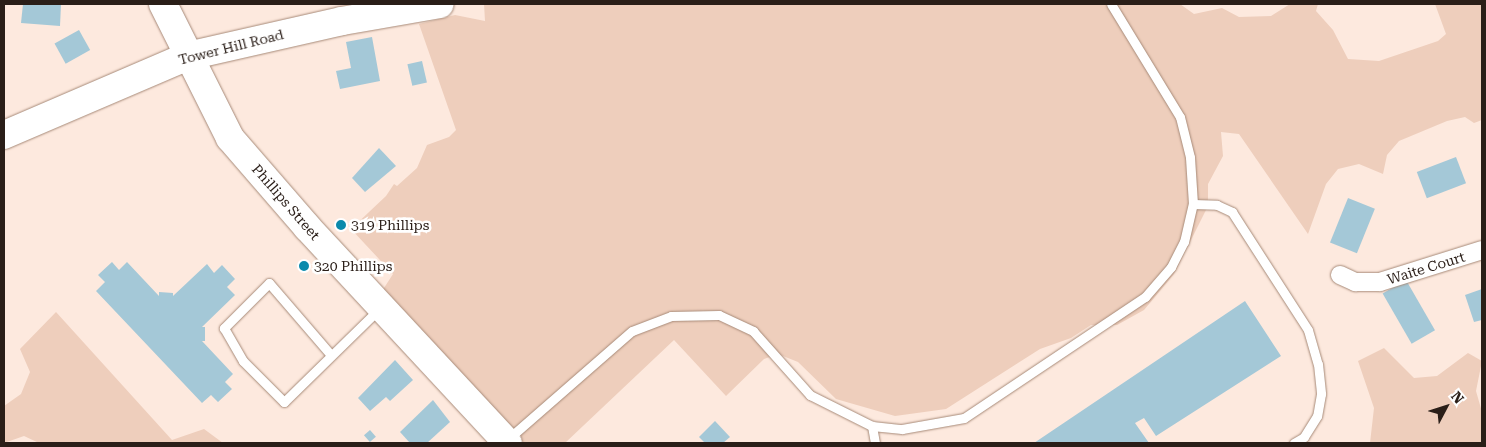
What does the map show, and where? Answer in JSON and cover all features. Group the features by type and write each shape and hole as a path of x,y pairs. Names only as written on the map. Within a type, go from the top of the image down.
{"main road":[{"name":"Phillips Street","path":"163,4 230,138 381,307 507,442"},
{"name":"Tower Hill Road","path":"4,135 188,56 342,21 440,4"}],"street":[{"name":"Waite Court","path":"1340,275 1355,282 1380,282 1482,250"}],"lane":[{"path":"507,442 632,331 671,316 719,315 754,331 810,395 872,426 902,428 964,418 1145,296 1172,268 1184,242 1193,204 1190,157 1180,117 1111,4"},
{"path":"1193,204 1216,205 1232,212 1308,330 1318,364 1321,394 1317,416 1304,437 1294,443"},
{"path":"331,355 269,283 224,328 243,361 284,402 381,307"},
{"path":"872,426 875,443"}],"shaded area":[{"path":"484,4 1180,4 1194,14 1222,8 1239,17 1271,16 1290,4 1318,4 1316,11 1333,30 1348,59 1379,61 1438,41 1446,34 1435,4 1482,4 1482,120 1474,123 1465,117 1447,121 1399,141 1387,155 1383,174 1359,164 1338,169 1326,184 1308,234 1239,134 1221,132 1223,156 1208,184 1208,206 1174,274 1144,310 1117,325 1091,325 1071,338 1040,349 946,409 895,416 836,399 798,362 778,354 764,359 726,396 674,340 565,443 502,443 375,302 393,274 351,229 386,196 394,184 397,186 417,168 427,145 449,137 456,130 419,24 455,15 485,21"},
{"path":"56,312 172,440 204,429 223,443 39,443 24,436 4,443 4,406 21,394 30,372 20,349"},
{"path":"1384,348 1414,378 1437,376 1468,353 1482,361 1476,391 1482,412 1482,443 1370,443 1374,408 1358,361"}],"building":[{"path":"23,4 61,4 60,26 21,23"},
{"path":"79,30 90,50 66,64 55,44"},
{"path":"372,37 380,81 340,89 336,71 351,68 346,42"},
{"path":"422,61 427,82 412,86 407,64"},
{"path":"379,148 396,166 365,192 352,178"},
{"path":"1456,157 1466,183 1427,198 1417,172"},
{"path":"1348,198 1375,209 1357,253 1330,243"},
{"path":"112,262 119,270 127,262 159,296 159,292 173,293 173,296 207,264 214,273 222,265 235,279 227,287 235,295 202,327 205,327 205,341 202,341 233,374 225,382 232,389 218,402 211,395 202,403 96,291 105,282 98,275"},
{"path":"1406,280 1435,330 1412,344 1383,294"},
{"path":"1482,289 1482,320 1474,322 1465,295"},
{"path":"1245,301 1281,356 1156,436 1144,418 1135,423 1149,443 1034,443"},
{"path":"395,360 413,380 390,401 386,397 370,411 358,398"},
{"path":"433,400 450,422 427,443 410,443 400,432"},
{"path":"715,421 730,437 723,443 705,443 699,437"},
{"path":"370,430 376,437 370,442 364,435"}],"place":[{"name":"319 Phillips","path":"341,225"},
{"name":"320 Phillips","path":"304,266"}]}
